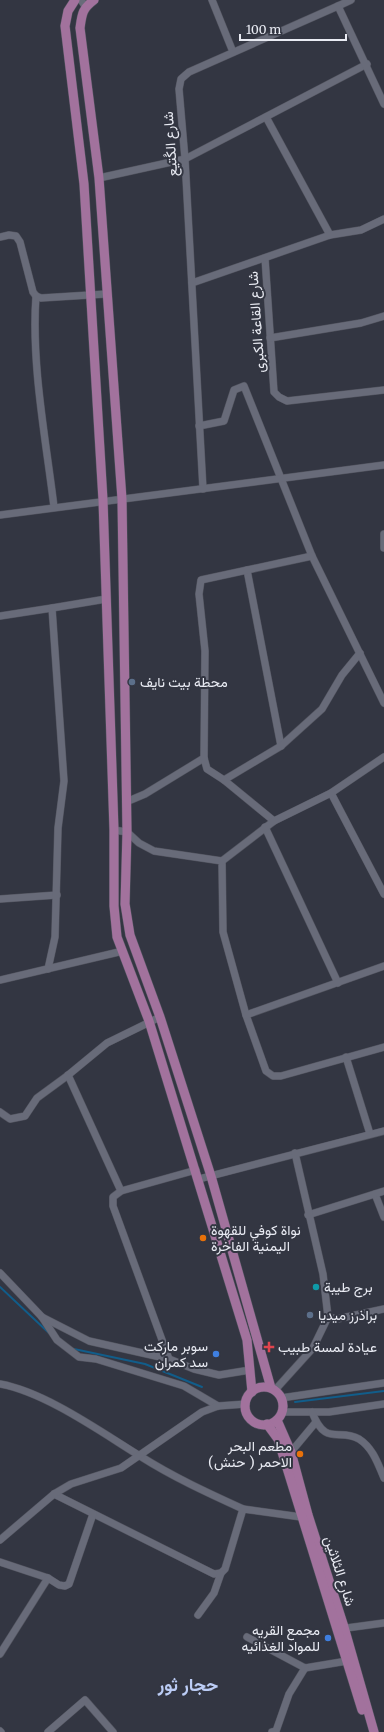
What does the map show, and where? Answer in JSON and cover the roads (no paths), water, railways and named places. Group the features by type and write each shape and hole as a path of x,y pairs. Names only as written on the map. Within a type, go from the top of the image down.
{"main road":[{"path":"75,0 68,11 65,26 84,184 103,500 114,830 114,906 117,937 149,1021 247,1340 252,1392 246,1404 250,1418 258,1423 267,1424 276,1420 282,1412 281,1398 273,1389 211,1176 160,1017 130,935 125,904 127,832 122,499 106,294 99,178 81,38 83,3 94,0"},
{"path":"252,1392 261,1387 273,1389"},
{"name":"شارع الثلاثين","path":"276,1420 291,1452 341,1628 374,1732"},
{"name":"شارع الثلاثين","path":"267,1424 278,1439 301,1517 341,1628 347,1661 368,1732"}],"street":[{"path":"212,0 233,52"},
{"name":"شارع الكُتيع","path":"203,489 185,159 179,89 181,80 189,72 351,0"},
{"path":"338,6 367,64 384,104"},
{"path":"99,178 185,159 367,64"},
{"path":"266,117 330,235"},
{"name":"شارع القاعة الكبرى","path":"192,283 330,235 361,230 384,219"},
{"path":"0,236 16,236 20,242 33,292 36,296 34,320 40,391 54,507"},
{"name":"شارع القاعة الكبرى","path":"265,258 274,392 279,397 287,401 384,390"},
{"path":"36,296 40,298 106,294"},
{"path":"270,338 361,323 384,316"},
{"path":"199,426 224,422 234,390 242,385 244,386 312,556 384,703"},
{"path":"0,515 103,500 203,489 384,465"},
{"path":"384,534 384,548"},
{"path":"274,821 207,768 204,758 205,651 199,594 201,580 312,556"},
{"path":"247,570 281,746"},
{"path":"0,616 106,599"},
{"path":"48,969 55,936 58,828 64,781 52,608"},
{"path":"224,780 281,746 322,708 342,676 360,653"},
{"path":"114,830 127,832 139,842 154,850 222,860 274,821 331,792 384,757"},
{"path":"126,802 145,794 204,758"},
{"path":"331,792 384,894"},
{"path":"265,827 338,983"},
{"path":"222,860 223,932 246,1015 266,1070 273,1076 281,1076 384,1047"},
{"path":"0,900 57,895"},
{"path":"0,980 122,951"},
{"path":"246,1015 384,966"},
{"path":"0,1112 10,1120 25,1116 37,1098 107,1043 149,1021 160,1017"},
{"path":"346,1058 370,1134"},
{"path":"68,1075 121,1191"},
{"path":"169,1359 113,1206 113,1197 121,1191 197,1175 211,1176 384,1131"},
{"path":"273,1389 313,1348 328,1317 323,1274 308,1215 295,1153"},
{"path":"308,1215 384,1191"},
{"path":"375,1194 384,1217"},
{"path":"0,1273 42,1317 57,1340 79,1357 96,1359 184,1386 218,1406"},
{"path":"328,1317 337,1319 384,1309"},
{"path":"42,1317 89,1341 169,1359 194,1370 219,1375 250,1370"},
{"path":"281,1398 384,1383"},
{"path":"0,1384 10,1386 52,1403 116,1440 176,1478 243,1509 301,1517"},
{"path":"0,1540 54,1494 70,1484 121,1468 202,1412 218,1406 246,1404"},
{"path":"282,1412 329,1412 384,1404"},
{"path":"312,1412 319,1427 330,1434 352,1436 372,1451 384,1478"},
{"path":"291,1452 316,1422"},
{"path":"54,1494 214,1574 221,1573"},
{"path":"198,1615 214,1593 221,1573 225,1569 232,1551 243,1509"},
{"path":"0,1562 48,1578 59,1586 69,1584 93,1514"},
{"path":"0,1654 48,1578"},
{"path":"341,1628 384,1623"},
{"path":"247,1637 305,1668 347,1661"},
{"path":"272,1732 276,1731 289,1694 305,1668"},
{"path":"48,1732 85,1700 113,1732"}],"waterway":[{"path":"0,1287 50,1334"},
{"path":"74,1349 145,1364 202,1387"},
{"path":"295,1402 384,1391"}],"place":[{"name":"محطة بيت نايف","path":"132,682"},
{"name":"نواة كوفي للقهوة اليمنية الفاخرة","path":"203,1238"},
{"name":"برج طيبة","path":"316,1287"},
{"name":"براذرز ميديا","path":"310,1315"},
{"name":"عيادة لمسة طبيب","path":"269,1347"},
{"name":"سوبر ماركت سد كمران","path":"216,1354"},
{"name":"مطعم البحر الاحمر ( حنش)","path":"300,1454"},
{"name":"مجمع القريه للمواد الغذائيه","path":"328,1638"}],"district":[{"name":"حجار ثور","path":"188,1685"}]}
